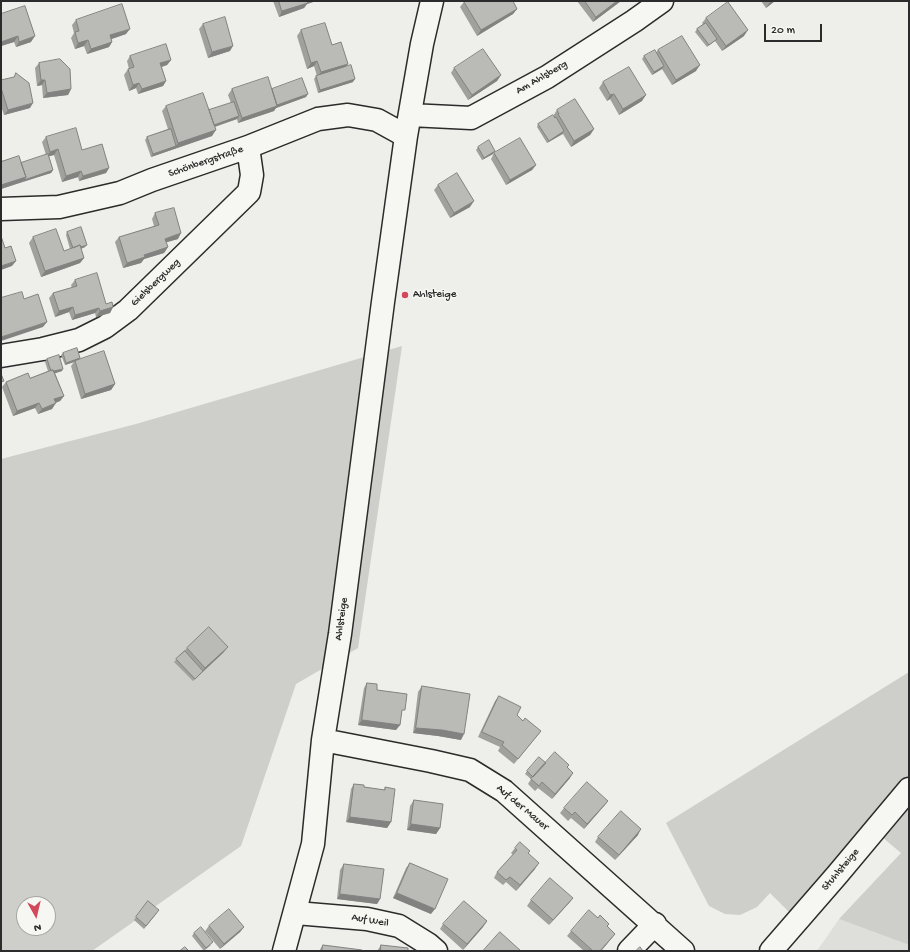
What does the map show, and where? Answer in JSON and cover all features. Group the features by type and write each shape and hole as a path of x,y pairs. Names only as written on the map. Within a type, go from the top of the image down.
{"street":[{"name":"Ahlsteige","path":"284,951 296,913 313,844 323,740 340,634 406,136 422,44 432,1"},
{"name":"Am Ahlsberg","path":"410,115 471,118 547,77 634,21 662,1"},
{"name":"Schönbergstraße","path":"1,209 59,207 120,194 152,180 248,147 318,119 348,115 376,120 406,136"},
{"name":"Gielsbergweg","path":"1,356 43,349 79,340 105,327 128,310 249,192 252,175 248,147"},
{"name":"Auf der Mauer","path":"323,740 470,770 504,791 684,951"},
{"name":"Stuhlsteige","path":"771,951 909,789"},
{"name":"Auf Weil","path":"296,913 367,919 399,926 428,944 436,951"},
{"path":"629,951 655,924"}],"shaded area":[{"path":"402,346 358,648 296,684 241,846 92,951 1,951 1,459 136,424"},
{"path":"909,672 909,945 839,919 901,853 875,831 798,921 770,893 757,907 740,915 725,914 709,906 666,823"},
{"path":"839,919 909,945 909,951 817,951"}],"building":[{"path":"279,1 307,1 308,3 282,11"},
{"path":"513,1 517,9 481,30 464,2"},
{"path":"585,1 617,1 596,17"},
{"path":"728,2 748,30 726,46 706,18"},
{"path":"122,4 130,29 110,35 112,42 91,49 88,40 78,43 75,32 79,31 76,20"},
{"path":"25,6 35,36 19,42 18,36 1,42 1,14"},
{"path":"225,17 233,46 212,52 203,24"},
{"path":"325,23 332,45 341,42 348,64 321,72 317,61 311,63 301,30"},
{"path":"706,23 717,39 709,45 697,29"},
{"path":"682,36 700,65 676,80 658,50"},
{"path":"166,44 171,60 160,63 166,81 142,89 139,83 133,85 128,69 134,67 130,56"},
{"path":"483,49 501,75 472,95 454,68"},
{"path":"655,50 664,66 654,72 644,56"},
{"path":"60,59 70,69 71,89 47,93 45,80 41,80 39,63"},
{"path":"351,65 355,79 320,90 316,76"},
{"path":"629,67 646,95 623,109 614,94 610,95 603,82"},
{"path":"16,73 29,83 33,103 8,110 1,88 1,80 14,77"},
{"path":"268,77 277,106 242,118 232,89"},
{"path":"302,78 308,94 277,105 272,89"},
{"path":"203,93 216,130 178,143 166,106"},
{"path":"575,99 594,129 574,141 557,110"},
{"path":"234,102 239,116 214,125 209,110"},
{"path":"553,115 555,118 556,117 564,131 549,141 538,124"},
{"path":"76,128 82,150 102,144 109,168 83,176 81,171 66,176 58,149 50,152 46,137"},
{"path":"171,129 176,146 153,154 147,137"},
{"path":"520,138 536,165 510,180 494,153"},
{"path":"489,140 495,151 484,158 478,147"},
{"path":"48,154 53,170 24,180 26,177 21,163"},
{"path":"19,156 26,177 1,185 1,159 2,161"},
{"path":"457,173 474,201 454,213 438,185"},
{"path":"174,208 181,233 165,239 168,247 144,255 145,257 127,263 119,237 159,225 155,213"},
{"path":"81,227 87,245 81,247 80,245 73,248 67,232"},
{"path":"56,229 64,251 80,245 84,258 45,271 33,237"},
{"path":"1,236 5,248 11,246 16,261 1,266"},
{"path":"97,273 106,304 112,302 113,307 100,311 99,308 75,315 73,307 59,311 53,293 77,286 75,280"},
{"path":"22,292 24,299 38,294 47,322 1,337 1,298"},
{"path":"77,348 80,358 66,363 63,353"},
{"path":"104,351 115,384 85,394 75,361"},
{"path":"59,355 63,369 51,371 47,359"},
{"path":"53,370 64,396 54,399 56,403 42,409 39,403 17,411 6,382 28,373 30,378"},
{"path":"1,374 4,381 1,382"},
{"path":"209,627 228,647 205,668 187,648"},
{"path":"185,651 203,671 195,679 176,659"},
{"path":"367,683 377,684 377,690 407,694 405,710 402,710 400,725 362,720"},
{"path":"422,686 470,694 464,734 442,730 416,728"},
{"path":"499,696 521,707 517,715 523,721 525,718 541,731 518,759 502,745 504,742 482,732"},
{"path":"555,752 569,765 567,767 573,773 555,794 542,782 539,786 531,779"},
{"path":"539,757 546,763 533,777 527,771"},
{"path":"587,782 608,801 587,824 575,812 572,815 564,808"},
{"path":"354,784 385,790 385,787 395,789 391,822 350,817"},
{"path":"414,800 443,804 440,828 411,824"},
{"path":"621,811 641,829 619,855 598,837"},
{"path":"520,842 530,851 528,853 539,863 520,885 510,877 506,880 497,872 517,850 515,848"},
{"path":"410,863 448,879 435,909 397,893"},
{"path":"344,864 384,869 380,899 340,894"},
{"path":"550,878 573,898 553,920 531,900"},
{"path":"148,901 159,910 146,926 136,917"},
{"path":"464,901 487,921 467,944 443,924"},
{"path":"229,909 244,927 224,944 209,926"},
{"path":"589,910 598,918 600,915 609,924 607,926 615,934 600,951 593,951 571,931"},
{"path":"201,927 213,942 206,948 194,933"},
{"path":"500,932 521,951 483,951"},
{"path":"323,945 362,950 362,951 322,951"},
{"path":"381,945 408,948 408,951 381,951"},
{"path":"185,947 189,951 180,951"},
{"path":"640,947 643,951 636,951"}],"place":[{"name":"Ahlsteige","path":"405,295"}]}
